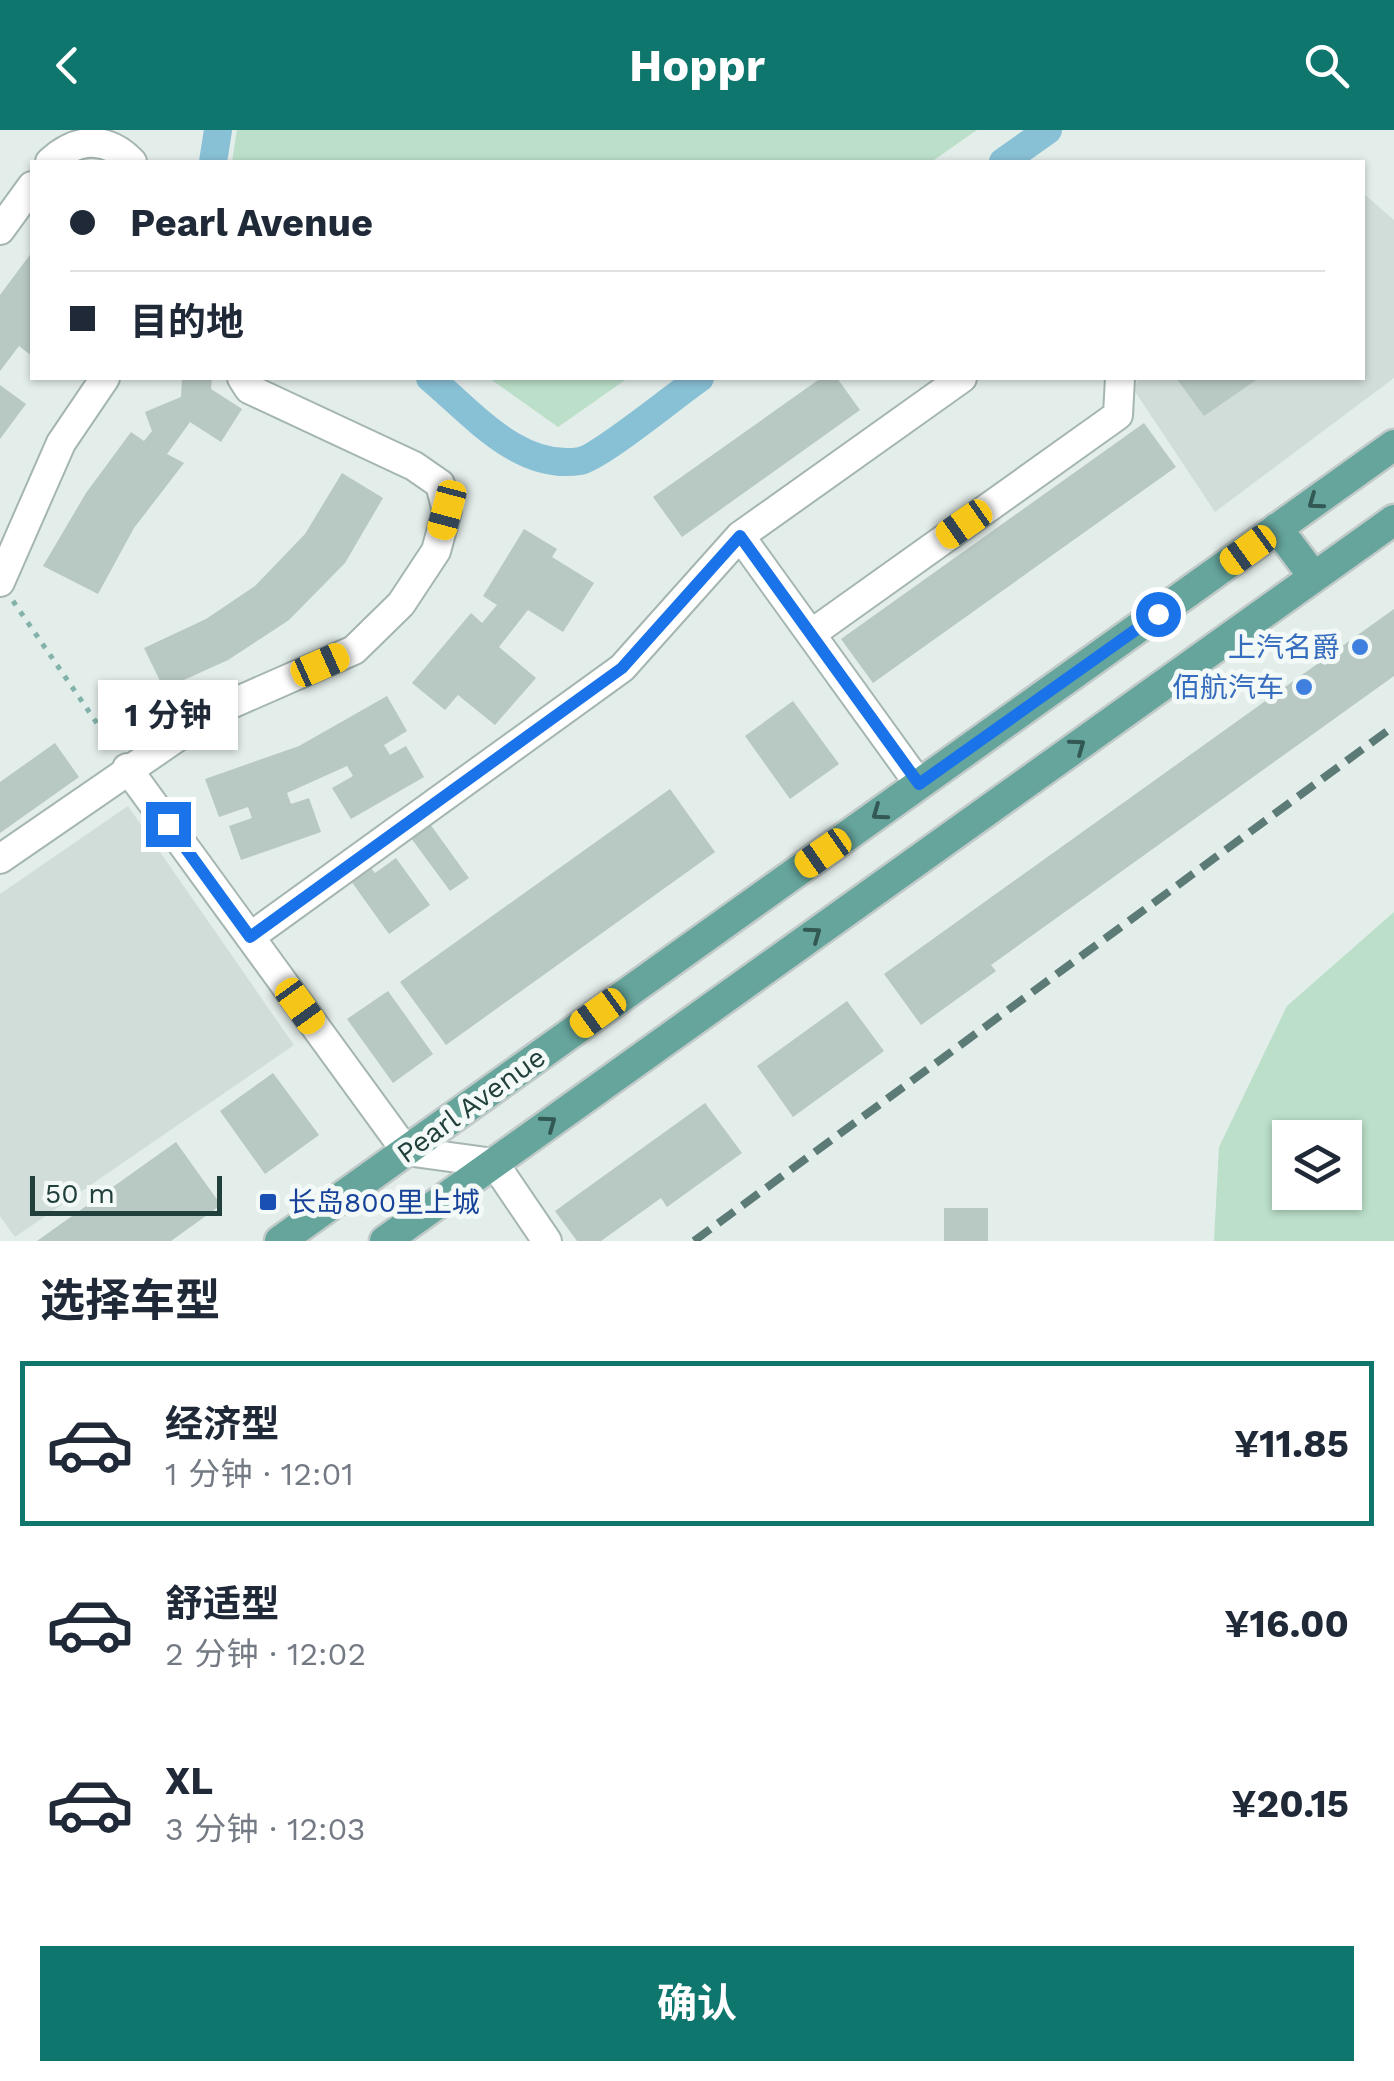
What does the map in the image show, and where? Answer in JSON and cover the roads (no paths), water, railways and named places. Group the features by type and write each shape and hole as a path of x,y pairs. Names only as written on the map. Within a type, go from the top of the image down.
{"main road":[{"name":"Pearl Avenue","path":"280,1241 1394,445"},
{"path":"384,1241 1394,520"},
{"path":"1278,528 1314,577"}],"street":[{"path":"53,160 84,141 114,145 130,160"},
{"path":"0,230 30,189"},
{"path":"0,582 62,443 104,380"},
{"path":"0,859 215,711 354,650 401,604 436,551 447,510 440,484 414,466 249,389 243,380"},
{"path":"250,937 622,668 740,536 959,380"},
{"path":"810,634 1118,414 1120,380"},
{"path":"740,536 919,784"},
{"path":"127,768 406,1151 494,1163 548,1241"}],"waterway":[{"path":"213,160 218,130"},
{"path":"1006,160 1048,130"},
{"path":"432,380 498,436 537,457 558,462 590,457 697,380"}],"railway":[{"path":"694,1241 1394,726"}],"place":[{"name":"上汽名爵","path":"1360,647"},
{"name":"佰航汽车","path":"1304,687"},
{"name":"长岛800里上城","path":"268,1202"}]}
